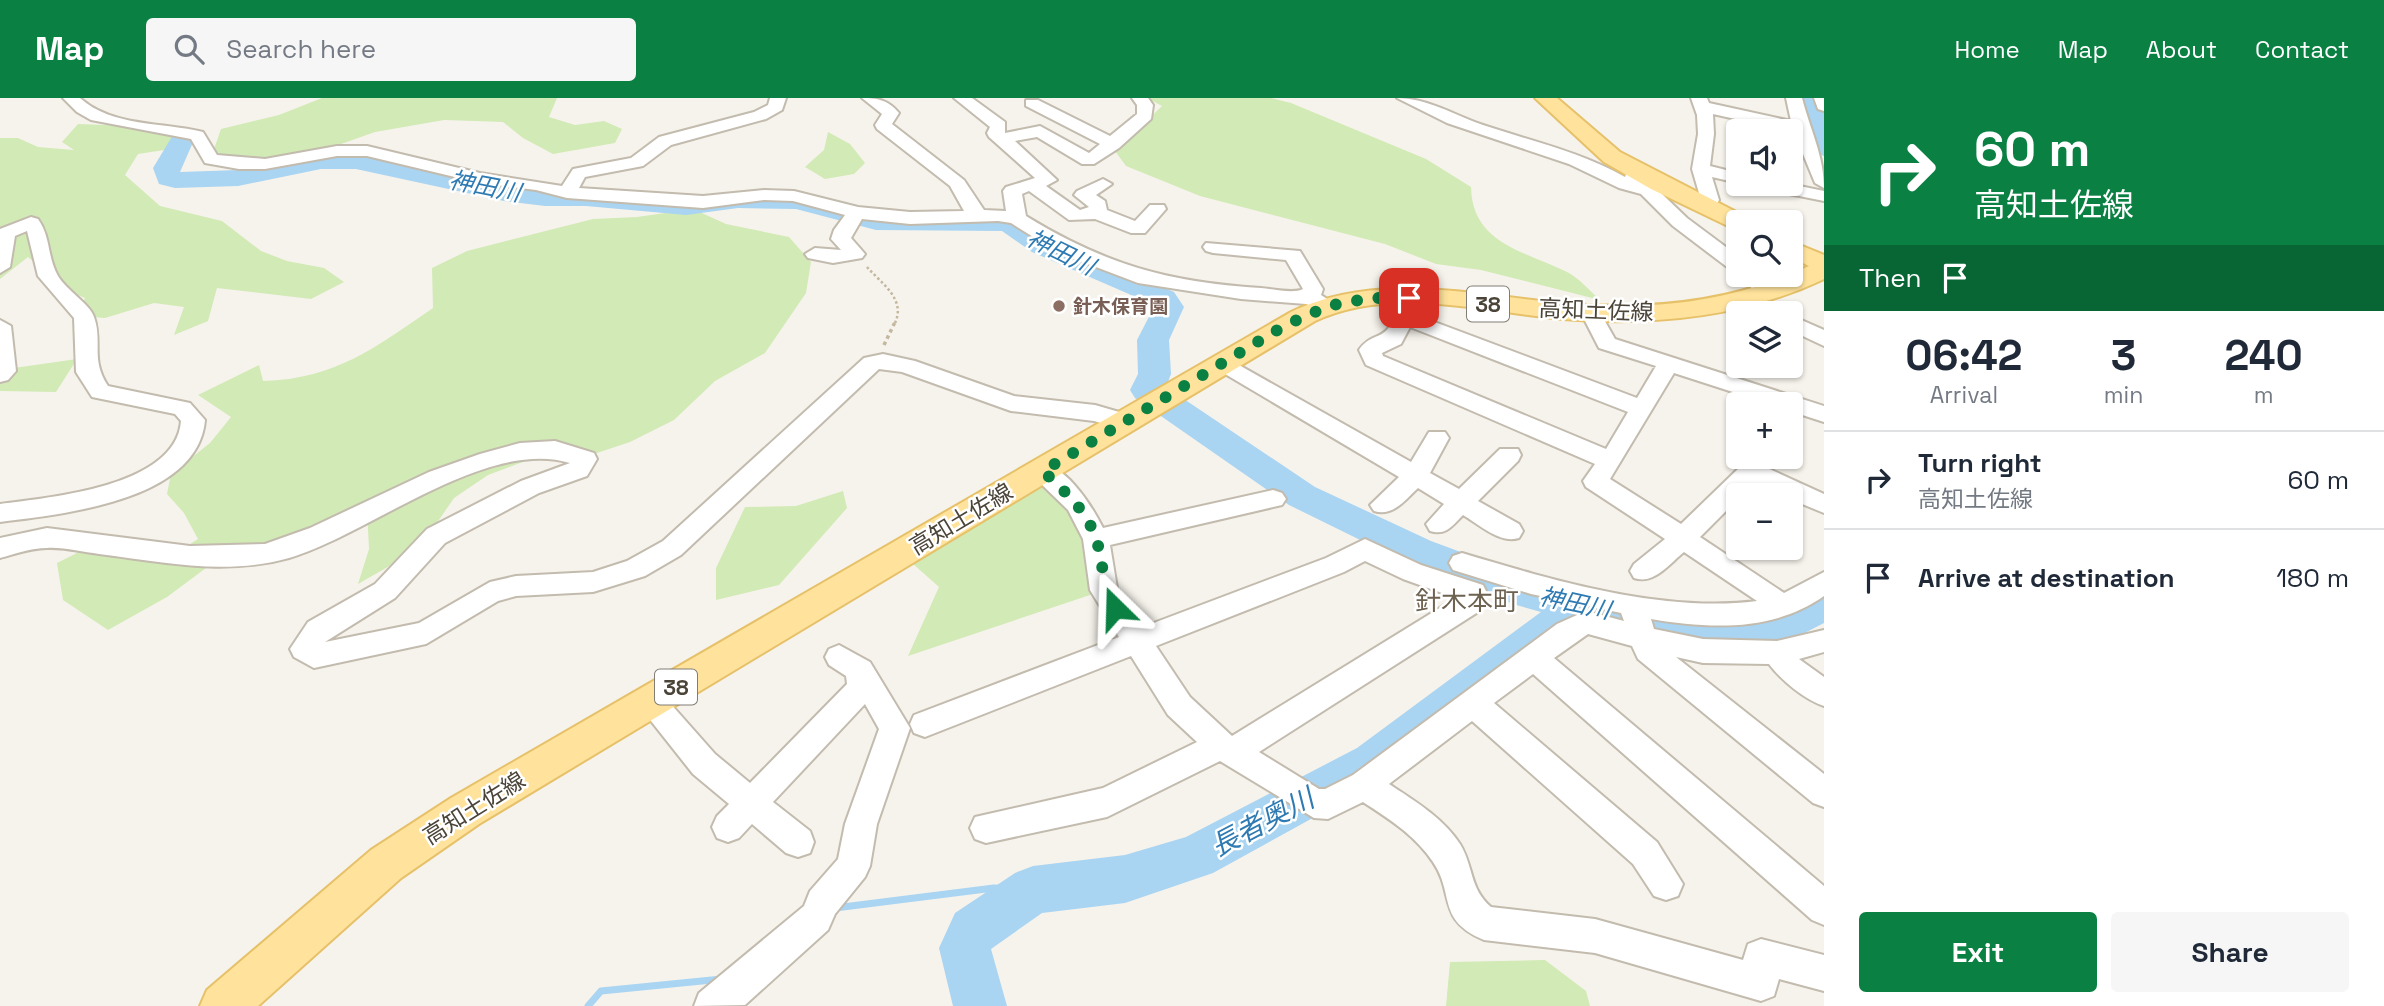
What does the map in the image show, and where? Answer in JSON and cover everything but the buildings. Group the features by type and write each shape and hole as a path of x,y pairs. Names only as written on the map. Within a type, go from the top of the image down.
{"main road":[{"path":"1545,98 1597,145 1631,167 1726,216"},
{"name":"高知土佐線","path":"1803,255 1824,267"},
{"name":"高知土佐線","path":"223,1006 386,864 465,811 1043,471 1284,326 1319,302 1371,298 1407,308 1591,313 1701,311 1762,295 1824,267"}],"street":[{"path":"71,98 81,110 106,118 197,136 211,159 220,161 265,164 337,151 367,151 480,178 537,185 567,193 702,202 764,195 794,197 857,213 910,218 978,215 1017,219 1066,249 1145,279 1319,302"},
{"path":"567,193 579,173 622,167 687,133 760,116 776,107 778,98"},
{"path":"870,98 891,113 883,125 958,184 963,197 978,215"},
{"path":"962,98 999,127 995,133 1048,180 1012,191 1017,219"},
{"path":"1025,101 1050,98"},
{"path":"1002,139 1040,131 1088,160 1113,144 1145,116 1145,105 1140,98"},
{"path":"1405,98 1438,116 1599,170 1630,188 1643,188"},
{"path":"1794,98 1799,119"},
{"path":"1822,98 1824,106"},
{"path":"1025,101 1113,144"},
{"path":"1706,207 1710,200 1701,169 1706,134 1701,102 1766,119"},
{"path":"1803,133 1824,183"},
{"path":"1631,167 1632,174 1643,188 1680,222 1726,257"},
{"path":"1701,169 1726,175"},
{"path":"1097,213 1098,205 1083,195 1102,184"},
{"path":"1032,185 1076,216 1097,213 1138,229 1157,209"},
{"path":"1803,192 1824,196"},
{"path":"855,254 841,239 842,230 857,213"},
{"path":"0,267 6,233 31,223 40,233 41,260 55,289 85,317 87,372 100,392 182,408 193,420 191,440 176,461 151,478 111,491 0,513"},
{"path":"1213,247 1293,255 1319,302"},
{"path":"815,254 833,257 855,254"},
{"path":"1611,461 1374,360 1370,350 1393,339 1407,308 1640,408"},
{"path":"1591,313 1607,342 1749,392"},
{"path":"0,326 5,371 0,375"},
{"path":"1803,328 1824,339"},
{"path":"0,548 47,538 230,558 261,556 290,548 442,478 497,456 535,449 569,449 585,459 578,470 530,487 436,536 385,591 318,631 304,649 314,656 426,633 490,593 516,586 593,582 636,569 672,548 872,363 883,361 945,378 982,395 1011,404 1095,413 1149,407"},
{"path":"1223,363 1510,531"},
{"path":"1669,363 1611,461 1595,481 1770,596 1780,607"},
{"path":"1803,409 1824,414"},
{"path":"1383,505 1416,477 1437,438"},
{"path":"1439,524 1509,455"},
{"path":"1643,571 1683,538 1749,469"},
{"path":"1763,469 1824,504"},
{"path":"1043,471 1078,504 1096,539 1104,590 1179,706 1228,750 1306,798 1328,804 1364,785 1567,632 1586,622 1702,617 1780,607 1809,595 1824,582"},
{"path":"1096,539 1273,499"},
{"path":"925,724 1335,565 1365,548 1412,572 1473,593 1468,604 1242,746 1107,802 986,828"},
{"path":"1462,563 1637,621 1703,651 1777,653 1824,641"},
{"path":"1637,621 1648,652 1824,793"},
{"path":"1777,653 1787,666 1824,694"},
{"path":"1533,657 1824,908"},
{"path":"712,1006 733,992 819,911 853,866 861,824 895,728 849,664 862,688 728,827"},
{"path":"651,702 704,765 798,842"},
{"path":"1474,704 1646,853 1666,884"},
{"path":"1364,785 1416,819 1448,855 1465,907 1484,923 1595,936 1761,983 1761,957 1824,973"}],"path":[{"path":"855,254 900,303 900,312 882,351 883,361"}],"green space":[{"path":"322,98 557,98 549,117 575,125 604,121 622,129 615,143 553,154 523,138 503,122 444,120 375,132 307,156 245,161 213,152 221,129 279,115"},
{"path":"1147,98 1271,98 1291,103 1426,159 1471,187 1474,206 1491,233 1518,251 1571,275 1600,300 1481,270 1436,264 1385,244 1200,196 1126,166 1115,151 1162,106"},
{"path":"78,124 157,127 178,133 177,148 138,154 125,175 160,206 222,221 261,251 287,261 324,268 344,282 311,299 217,288 208,321 174,335 184,307 154,303 105,318 79,316 85,298 65,290 28,257 0,279 0,138 18,138 38,147 74,150 62,142"},
{"path":"828,132 850,144 865,163 854,174 825,179 805,167 824,150"},
{"path":"693,209 726,224 789,237 811,262 806,293 765,353 715,381 674,420 630,442 591,455 544,454 488,475 454,498 419,549 358,584 369,549 367,508 312,542 210,565 167,597 108,630 63,600 57,563 91,546 159,564 198,539 184,513 167,494 171,474 210,443 231,417 198,395 259,365 263,381 289,379 334,367 373,348 433,308 432,268 467,251 593,219 637,217"},
{"path":"77,359 56,392 0,391 0,370"},
{"path":"1042,480 1073,507 1088,545 1093,594 908,656 939,587 912,563"},
{"path":"843,491 847,508 779,585 716,600 716,568 745,507 796,506"},
{"path":"1545,960 1586,991 1590,1006 1446,1006 1450,962"}],"waterway":[{"name":"神田川","path":"1808,98 1824,148"},
{"name":"神田川","path":"182,140 166,168 168,178 175,180 238,178 321,161 356,161 504,193 545,198 586,198 686,207 738,200 797,201 876,222 1008,223 1042,246 1163,298 1169,307 1153,340 1154,379 1147,390 1302,496 1417,551 1527,593 1589,606"},
{"name":"神田川","path":"1589,606 1673,624 1728,630 1789,625 1824,603"},
{"name":"長者奥川","path":"980,1006 965,948 973,931 1033,890 1125,879 1196,857 1373,762 1560,620 1589,606"},
{"path":"835,908 994,888 1033,890"},
{"path":"588,1006 601,991 722,979"}],"place":[{"name":"針木保育園","path":"1059,306"}],"district":[{"name":"針木本町","path":"1467,601"}],"route":[{"path":"1115,608 1104,590 1096,539 1078,504 1043,471 1284,326 1328,306 1371,298 1409,298"}]}
